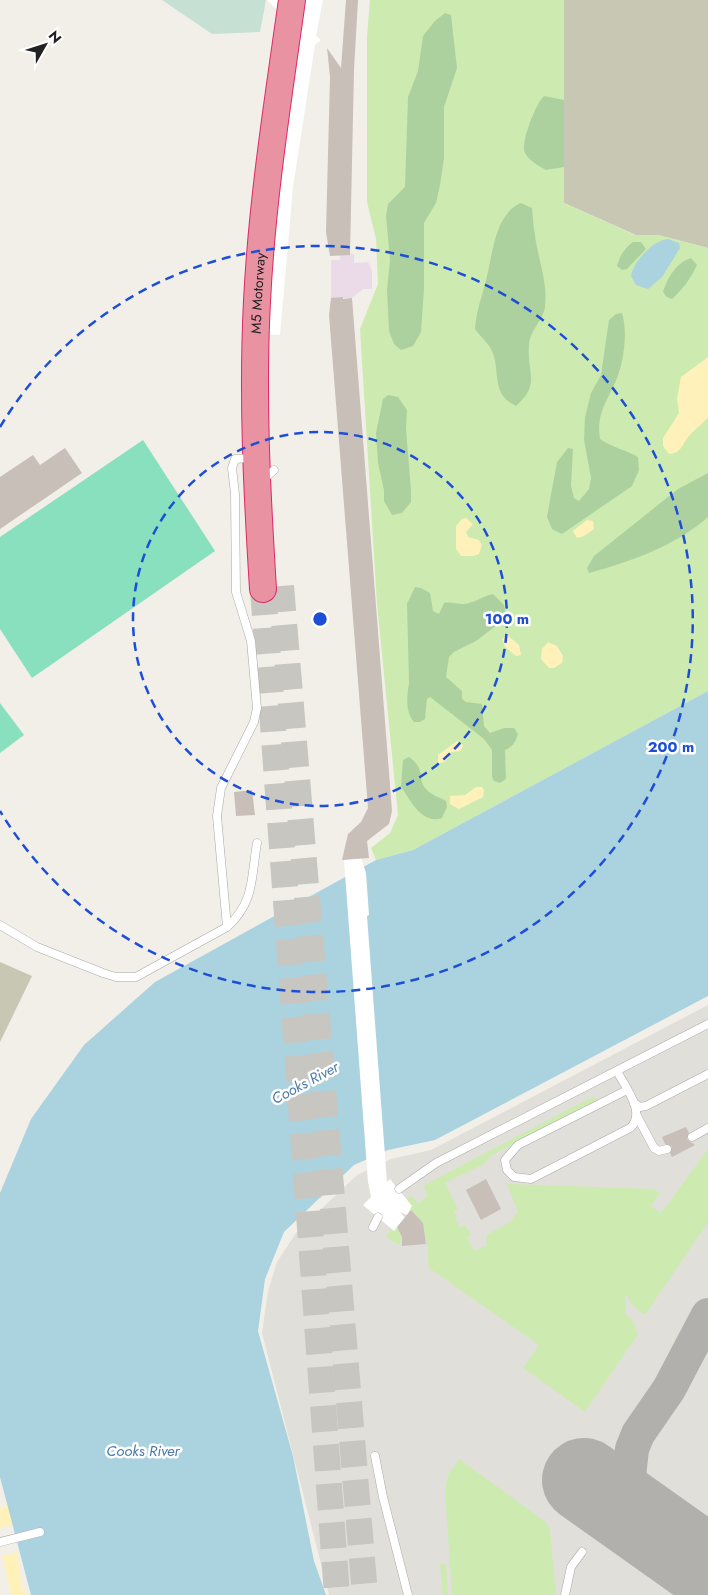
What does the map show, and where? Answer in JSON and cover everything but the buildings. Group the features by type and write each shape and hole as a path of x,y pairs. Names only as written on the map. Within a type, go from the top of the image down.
{"highway":[{"name":"M5 Motorway","path":"272,587 261,468 257,301 279,145 292,0"},
{"name":"M5 Motorway","path":"279,145 308,0"}],"lane":[{"path":"227,927 217,816 218,798 254,722 257,708 251,641 236,592 235,494 232,468 235,459 261,468"},
{"path":"0,926 37,947 116,977 136,977 227,927 238,918 251,890 257,843"},
{"path":"399,1189 436,1163 708,1024"},
{"path":"617,1071 654,1148 659,1151 668,1149"},
{"path":"632,1100 638,1106 646,1106 708,1074"},
{"path":"627,1090 518,1145 507,1155 504,1164 514,1177 531,1178 634,1125 637,1116"},
{"path":"692,1137 708,1128"},
{"path":"373,1226 378,1217"},
{"path":"374,1456 382,1497 408,1595"},
{"path":"0,1542 40,1532"},
{"path":"565,1595 571,1567 582,1552"}],"shaded area":[{"path":"162,0 266,0 260,32 212,34"},
{"path":"564,0 708,0 708,248 658,235 636,235 564,203"},
{"path":"354,254 354,263 368,262 372,270 372,289 363,289 352,298 331,298 331,260 340,260 340,255"},
{"path":"0,962 32,976 0,1042"},
{"path":"708,1005 708,1595 329,1595 262,1333 268,1291 277,1262 296,1233 357,1175 391,1159 431,1150"}],"green space":[{"path":"370,0 564,0 564,203 635,235 658,235 708,248 708,691 413,850 376,860 371,848 390,833 398,815 377,604 360,329 378,284 376,239 367,202 367,36"},
{"path":"445,13 451,15 457,68 444,107 444,158 440,185 436,203 424,223 424,290 421,332 413,346 401,350 394,344 389,331 387,290 390,260 386,216 388,204 405,187 408,97 418,71 423,36 435,21"},
{"path":"544,96 564,100 564,167 546,170 529,158 524,148 530,123 537,106"},
{"path":"521,203 532,208 534,232 546,297 544,312 530,341 531,385 524,398 516,406 508,401 499,389 495,359 492,351 475,329 496,235 500,225 512,208"},
{"path":"633,242 641,242 646,249 627,269 622,270 617,266 625,250"},
{"path":"691,258 697,265 692,274 672,299 667,297 663,292 670,276 681,263"},
{"path":"622,313 625,330 623,357 615,383 605,403 599,423 599,431 600,439 638,457 639,470 632,486 562,534 552,529 547,517 557,462 568,448 573,449 571,486 574,498 579,501 589,489 591,478 584,440 585,417 591,393 601,375 609,320 616,314"},
{"path":"388,395 398,397 407,410 406,428 411,491 411,502 402,513 392,515 384,501 384,490 378,463 376,433 383,399"},
{"path":"143,440 215,551 32,678 0,629 0,537"},
{"path":"708,473 708,517 695,528 652,552 589,573 587,568 594,556 678,489"},
{"path":"415,587 430,593 433,611 439,614 444,603 466,604 493,594 504,605 506,615 501,622 476,641 454,652 449,657 446,677 462,691 462,699 466,702 482,704 484,726 490,733 504,728 514,728 518,734 514,744 505,750 506,779 500,783 494,781 492,777 492,750 484,739 430,697 427,699 425,719 420,722 414,722 411,718 407,703 409,683 407,604"},
{"path":"0,703 24,735 0,753"},
{"path":"409,757 415,762 420,771 424,787 432,794 446,801 447,807 442,818 428,818 423,815 417,810 401,786 403,760"},
{"path":"594,1096 596,1102 490,1156 484,1164 445,1183 458,1209 454,1211 457,1217 455,1218 460,1227 465,1225 471,1235 467,1237 474,1251 487,1245 486,1238 488,1234 510,1222 518,1212 507,1184 654,1189 660,1193 651,1206 661,1213 708,1149 708,1222 645,1315 633,1306 625,1293 626,1315 631,1318 638,1334 585,1412 523,1368 539,1345 429,1268 424,1228 416,1214 409,1208 407,1199 411,1195 421,1206 419,1203 428,1195 423,1186"},
{"path":"397,1227 402,1237 399,1245 386,1237 391,1228 394,1231"},
{"path":"459,1459 547,1523 550,1531 556,1595 452,1595 445,1490 448,1475"},
{"path":"440,1564 446,1564 448,1595 443,1595"}],"sand":[{"path":"708,357 708,418 689,436 677,452 669,454 663,446 663,438 679,413 677,398 681,377"},
{"path":"466,518 473,524 466,532 468,537 479,540 482,545 479,554 474,556 461,556 456,549 456,526 462,519"},
{"path":"587,520 593,521 594,529 584,536 577,538 573,531"},
{"path":"507,635 519,645 521,655 516,656 505,647 502,639"},
{"path":"548,642 557,646 563,656 562,663 554,668 549,668 541,659 542,649"},
{"path":"457,741 463,745 461,751 451,752 445,762 438,763 438,755"},
{"path":"476,787 482,787 484,790 483,797 459,809 450,804 450,796 465,795"},
{"path":"8,1502 14,1524 0,1528 0,1509"},
{"path":"17,1552 22,1588 28,1595 11,1595 2,1556"}],"water":[{"path":"668,239 679,243 680,248 662,277 648,289 636,285 631,276 640,258 650,247 662,240"},
{"name":"Cooks River","path":"708,691 708,996 435,1140 388,1150 354,1165 284,1232 265,1279 258,1331 293,1456 314,1561 326,1595 31,1595 0,1477 0,1193 31,1119 84,1045 155,982 376,860 413,850"}],"pier":[{"path":"267,0 277,0 283,6 284,0 323,0 316,36 321,40 315,45 293,187 280,335 248,334 282,14"},
{"path":"361,858 366,873 369,915 367,916 387,1182 390,1179 412,1206 407,1215 400,1212 405,1218 394,1231 363,1205 371,1197 368,1182 344,860"}],"taxiway":[{"path":"708,1315 669,1389 638,1434 632,1449 629,1476 631,1501 641,1517 708,1566"}],"runway":[{"path":"584,1480 708,1568"}],"tunnel":[{"path":"281,586 365,1595"},
{"path":"263,589 337,1595"}]}
